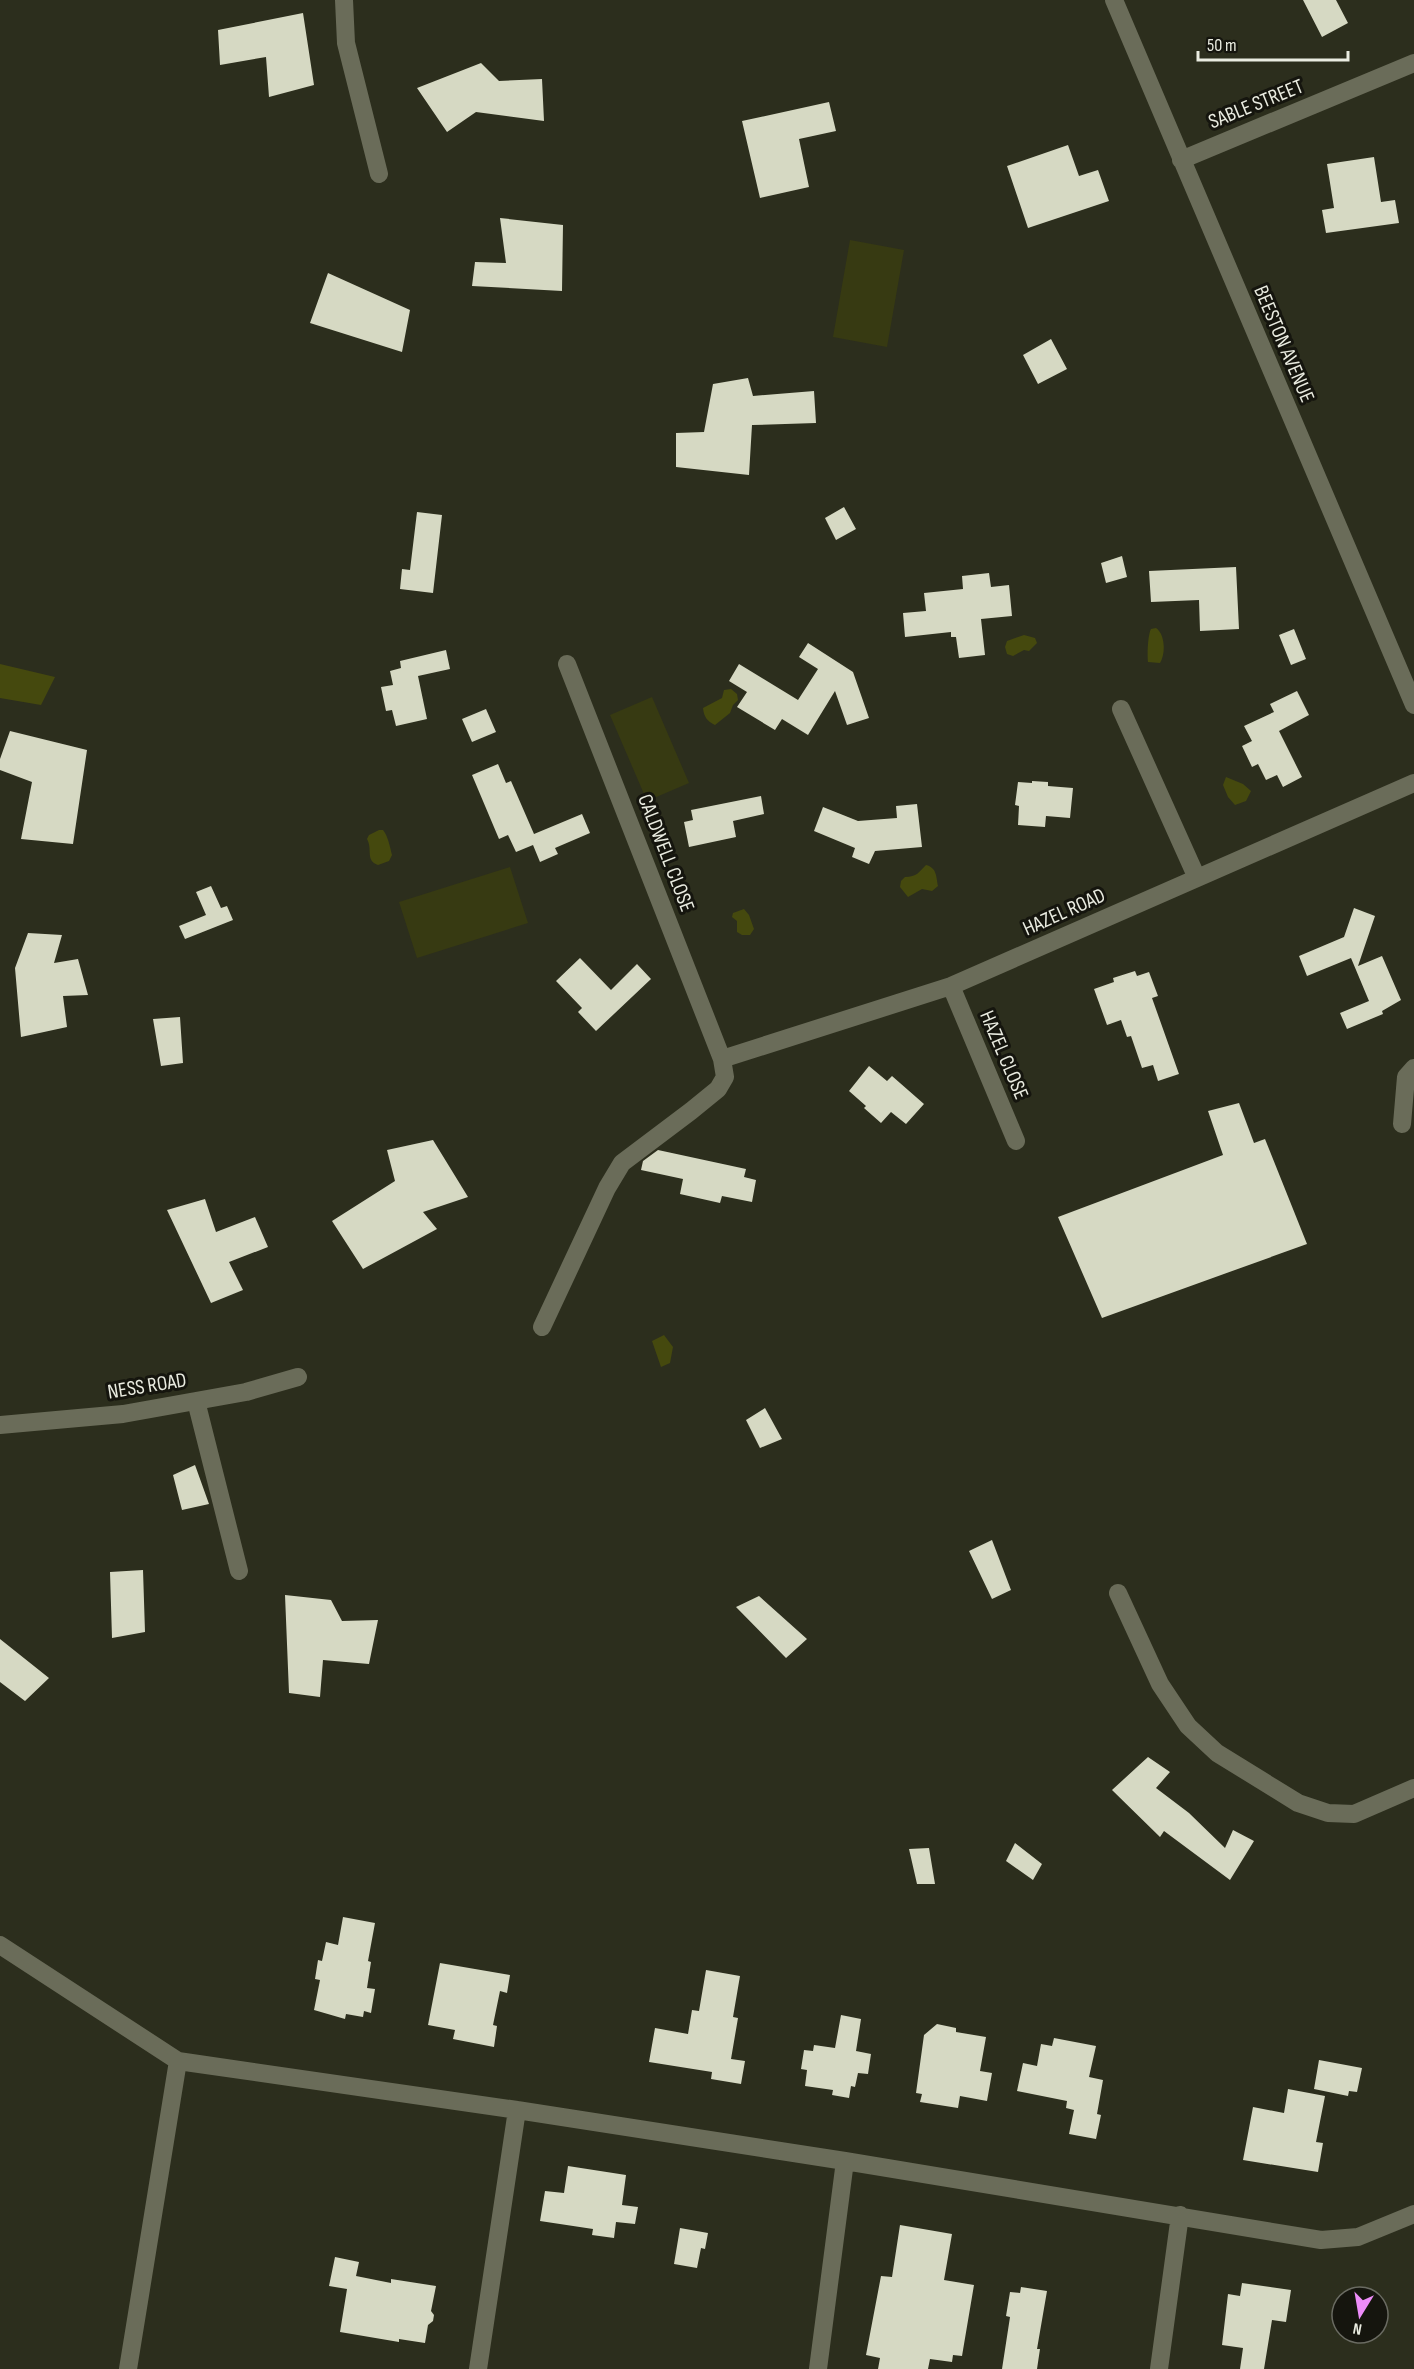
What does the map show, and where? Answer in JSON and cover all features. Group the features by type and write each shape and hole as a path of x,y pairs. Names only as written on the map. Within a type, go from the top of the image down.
{"street":[{"path":"344,0 346,43 379,174"},
{"name":"BEESTON AVENUE","path":"1114,0 1414,705"},
{"name":"SABLE STREET","path":"1181,160 1414,63"},
{"name":"CALDWELL CLOSE","path":"567,664 722,1059"},
{"path":"1121,709 1197,878"},
{"name":"HAZEL ROAD","path":"722,1059 951,986 1414,783"},
{"name":"HAZEL CLOSE","path":"951,986 1016,1141"},
{"path":"542,1327 607,1188 622,1164 718,1089 725,1077 722,1059"},
{"path":"1402,1124 1406,1077 1414,1068"},
{"name":"NESS ROAD","path":"0,1425 123,1414 246,1392 298,1377"},
{"path":"196,1401 239,1571"},
{"path":"1119,1593 1160,1684 1188,1726 1217,1753 1298,1803 1328,1813 1354,1814 1414,1788"},
{"path":"0,1946 178,2061 517,2110 845,2161 1321,2240 1358,2237 1414,2214"},
{"path":"128,2369 178,2061"},
{"path":"478,2369 517,2110"},
{"path":"818,2369 845,2161"},
{"path":"1159,2369 1180,2215"}],"shaded area":[{"path":"850,240 904,250 887,347 833,337"},
{"path":"1156,628 1164,644 1160,663 1148,662 1150,632 1151,629"},
{"path":"1024,635 1035,638 1037,643 1029,651 1024,650 1013,656 1007,654 1005,647 1007,641"},
{"path":"0,664 55,677 41,705 0,698"},
{"path":"731,689 737,694 738,700 730,713 715,725 706,718 703,708 722,698 724,690"},
{"path":"652,697 689,783 647,801 610,715"},
{"path":"1226,777 1243,784 1251,791 1246,801 1235,805 1228,797 1223,785"},
{"path":"383,830 386,835 392,855 389,861 378,865 370,857 367,839 369,835"},
{"path":"926,865 934,870 938,886 932,891 922,889 908,897 900,887 901,881 905,877 917,874"},
{"path":"510,867 528,923 417,958 399,902"},
{"path":"744,909 754,929 750,935 737,932 737,921 732,917 733,913"},
{"path":"664,1335 673,1347 670,1363 661,1367 652,1341"}],"building":[{"path":"1303,0 1336,0 1348,23 1322,37"},
{"path":"303,13 314,85 269,97 266,57 220,65 218,30"},
{"path":"481,63 499,81 542,79 544,121 476,112 447,132 417,88"},
{"path":"829,102 836,131 799,139 809,187 760,198 742,121"},
{"path":"1068,145 1079,176 1098,170 1109,201 1028,228 1007,166"},
{"path":"1374,157 1381,202 1395,200 1399,223 1326,233 1322,210 1334,208 1327,164"},
{"path":"500,218 563,225 562,291 472,286 475,262 506,263"},
{"path":"328,273 410,310 402,352 310,323"},
{"path":"1051,339 1067,369 1038,384 1023,355"},
{"path":"748,378 753,396 814,391 816,423 752,425 749,475 676,467 676,433 704,432 713,384"},
{"path":"844,507 856,529 836,540 825,518"},
{"path":"417,512 442,515 433,593 400,589 402,569 410,570"},
{"path":"1122,556 1127,577 1106,583 1101,563"},
{"path":"1236,567 1239,629 1200,631 1199,600 1151,602 1149,571"},
{"path":"989,573 991,587 1009,585 1012,616 981,619 985,655 959,658 956,637 951,637 951,632 905,637 903,613 926,611 924,593 963,589 962,576"},
{"path":"1294,629 1306,659 1291,665 1279,635"},
{"path":"808,643 853,672 869,718 847,725 835,691 808,735 782,719 775,730 737,707 747,692 729,681 739,664 798,700 818,669 799,657"},
{"path":"446,650 450,669 418,676 427,719 396,726 392,710 386,711 381,687 393,685 390,671 401,668 400,661"},
{"path":"1297,691 1309,715 1279,731 1302,777 1283,787 1277,775 1266,780 1258,764 1252,767 1242,746 1252,741 1244,726 1274,712 1270,704"},
{"path":"486,709 496,732 472,742 462,719"},
{"path":"10,731 87,750 73,844 21,839 32,782 0,770 0,759"},
{"path":"498,764 506,783 511,781 534,834 582,814 590,833 555,848 558,854 540,862 533,845 516,852 508,835 499,839 472,775"},
{"path":"1032,781 1048,782 1048,786 1073,788 1070,818 1046,816 1045,827 1018,825 1019,806 1015,805 1018,782 1032,783"},
{"path":"761,796 764,814 733,821 736,837 689,847 684,822 693,820 691,810"},
{"path":"917,804 922,847 875,851 869,864 852,857 855,848 814,831 823,807 858,821 897,818 896,806"},
{"path":"211,886 221,908 227,906 233,920 185,939 179,926 206,915 196,892"},
{"path":"1354,908 1375,916 1358,966 1382,956 1401,1000 1382,1011 1383,1014 1347,1029 1340,1013 1369,1001 1351,958 1307,976 1299,956 1344,937"},
{"path":"28,933 62,935 54,963 78,959 88,995 63,996 67,1027 21,1037 15,968"},
{"path":"580,958 611,990 637,964 651,979 596,1031 578,1012 582,1008 556,981"},
{"path":"1135,971 1137,976 1149,972 1158,996 1152,998 1179,1074 1158,1081 1153,1065 1142,1068 1131,1036 1127,1037 1121,1020 1107,1025 1094,989 1114,982 1113,978"},
{"path":"180,1017 183,1063 161,1066 153,1019"},
{"path":"869,1066 887,1081 892,1076 924,1104 906,1124 891,1112 881,1123 849,1091"},
{"path":"1239,1103 1254,1143 1265,1139 1307,1244 1102,1318 1058,1217 1223,1155 1208,1111"},
{"path":"433,1140 468,1197 423,1212 437,1229 363,1269 332,1221 395,1181 387,1150"},
{"path":"658,1150 746,1169 744,1177 756,1180 752,1202 722,1196 720,1203 680,1194 683,1179 641,1170 643,1161"},
{"path":"205,1199 216,1232 255,1217 268,1247 229,1262 243,1290 211,1303 167,1210"},
{"path":"765,1408 782,1439 760,1448 746,1420"},
{"path":"195,1465 209,1504 182,1510 173,1475"},
{"path":"992,1540 1011,1590 992,1599 969,1551"},
{"path":"143,1570 145,1632 112,1638 110,1572"},
{"path":"285,1595 331,1600 342,1621 378,1620 369,1664 323,1660 320,1697 289,1693"},
{"path":"759,1596 807,1639 786,1658 736,1607"},
{"path":"0,1639 49,1678 25,1701 0,1682"},
{"path":"1148,1757 1170,1772 1156,1788 1189,1813 1225,1848 1233,1830 1254,1841 1230,1880 1164,1831 1160,1837 1112,1790"},
{"path":"1015,1843 1042,1864 1033,1880 1006,1861"},
{"path":"929,1848 935,1884 917,1884 909,1849"},
{"path":"343,1917 375,1923 368,1961 371,1962 367,1988 375,1989 371,2013 364,2011 363,2017 346,2014 345,2019 314,2010 320,1980 315,1979 318,1960 322,1961 326,1942 338,1945"},
{"path":"440,1963 510,1975 507,1993 500,1991 493,2025 497,2026 494,2047 453,2039 455,2030 428,2025"},
{"path":"706,1970 740,1976 733,2017 738,2018 731,2059 745,2061 741,2084 711,2079 712,2072 649,2062 655,2028 688,2034 692,2010 699,2011"},
{"path":"841,2015 861,2019 856,2051 871,2054 868,2074 858,2073 855,2087 851,2086 849,2098 832,2095 833,2090 805,2086 807,2070 801,2069 804,2050 813,2051 814,2045 835,2048"},
{"path":"937,2024 956,2028 956,2032 986,2037 980,2071 992,2073 987,2101 960,2096 958,2108 920,2102 922,2094 916,2093 924,2035"},
{"path":"1054,2038 1096,2046 1089,2077 1103,2080 1097,2114 1101,2115 1096,2139 1069,2134 1074,2110 1066,2108 1067,2101 1017,2091 1023,2063 1037,2066 1041,2044 1052,2046"},
{"path":"1319,2060 1362,2068 1357,2092 1349,2091 1348,2096 1314,2089"},
{"path":"1288,2089 1325,2096 1316,2142 1323,2143 1318,2172 1243,2160 1253,2107 1284,2113"},
{"path":"568,2166 626,2175 622,2205 638,2207 635,2224 616,2222 614,2238 592,2235 593,2229 540,2221 545,2191 564,2193"},
{"path":"900,2225 952,2234 944,2280 974,2285 962,2356 953,2355 952,2362 930,2359 928,2369 878,2369 880,2358 866,2355 881,2276 892,2277"},
{"path":"680,2228 708,2233 705,2249 701,2248 697,2268 674,2264"},
{"path":"335,2257 359,2262 356,2276 391,2283 391,2279 436,2286 431,2311 434,2315 433,2321 428,2325 425,2343 399,2339 399,2342 340,2332 347,2289 329,2286"},
{"path":"1242,2283 1291,2290 1286,2322 1272,2320 1264,2369 1240,2369 1243,2348 1222,2345 1228,2294 1240,2296"},
{"path":"1021,2287 1047,2291 1037,2349 1040,2349 1037,2369 1002,2369 1010,2317 1006,2316 1010,2292 1020,2293"}]}
